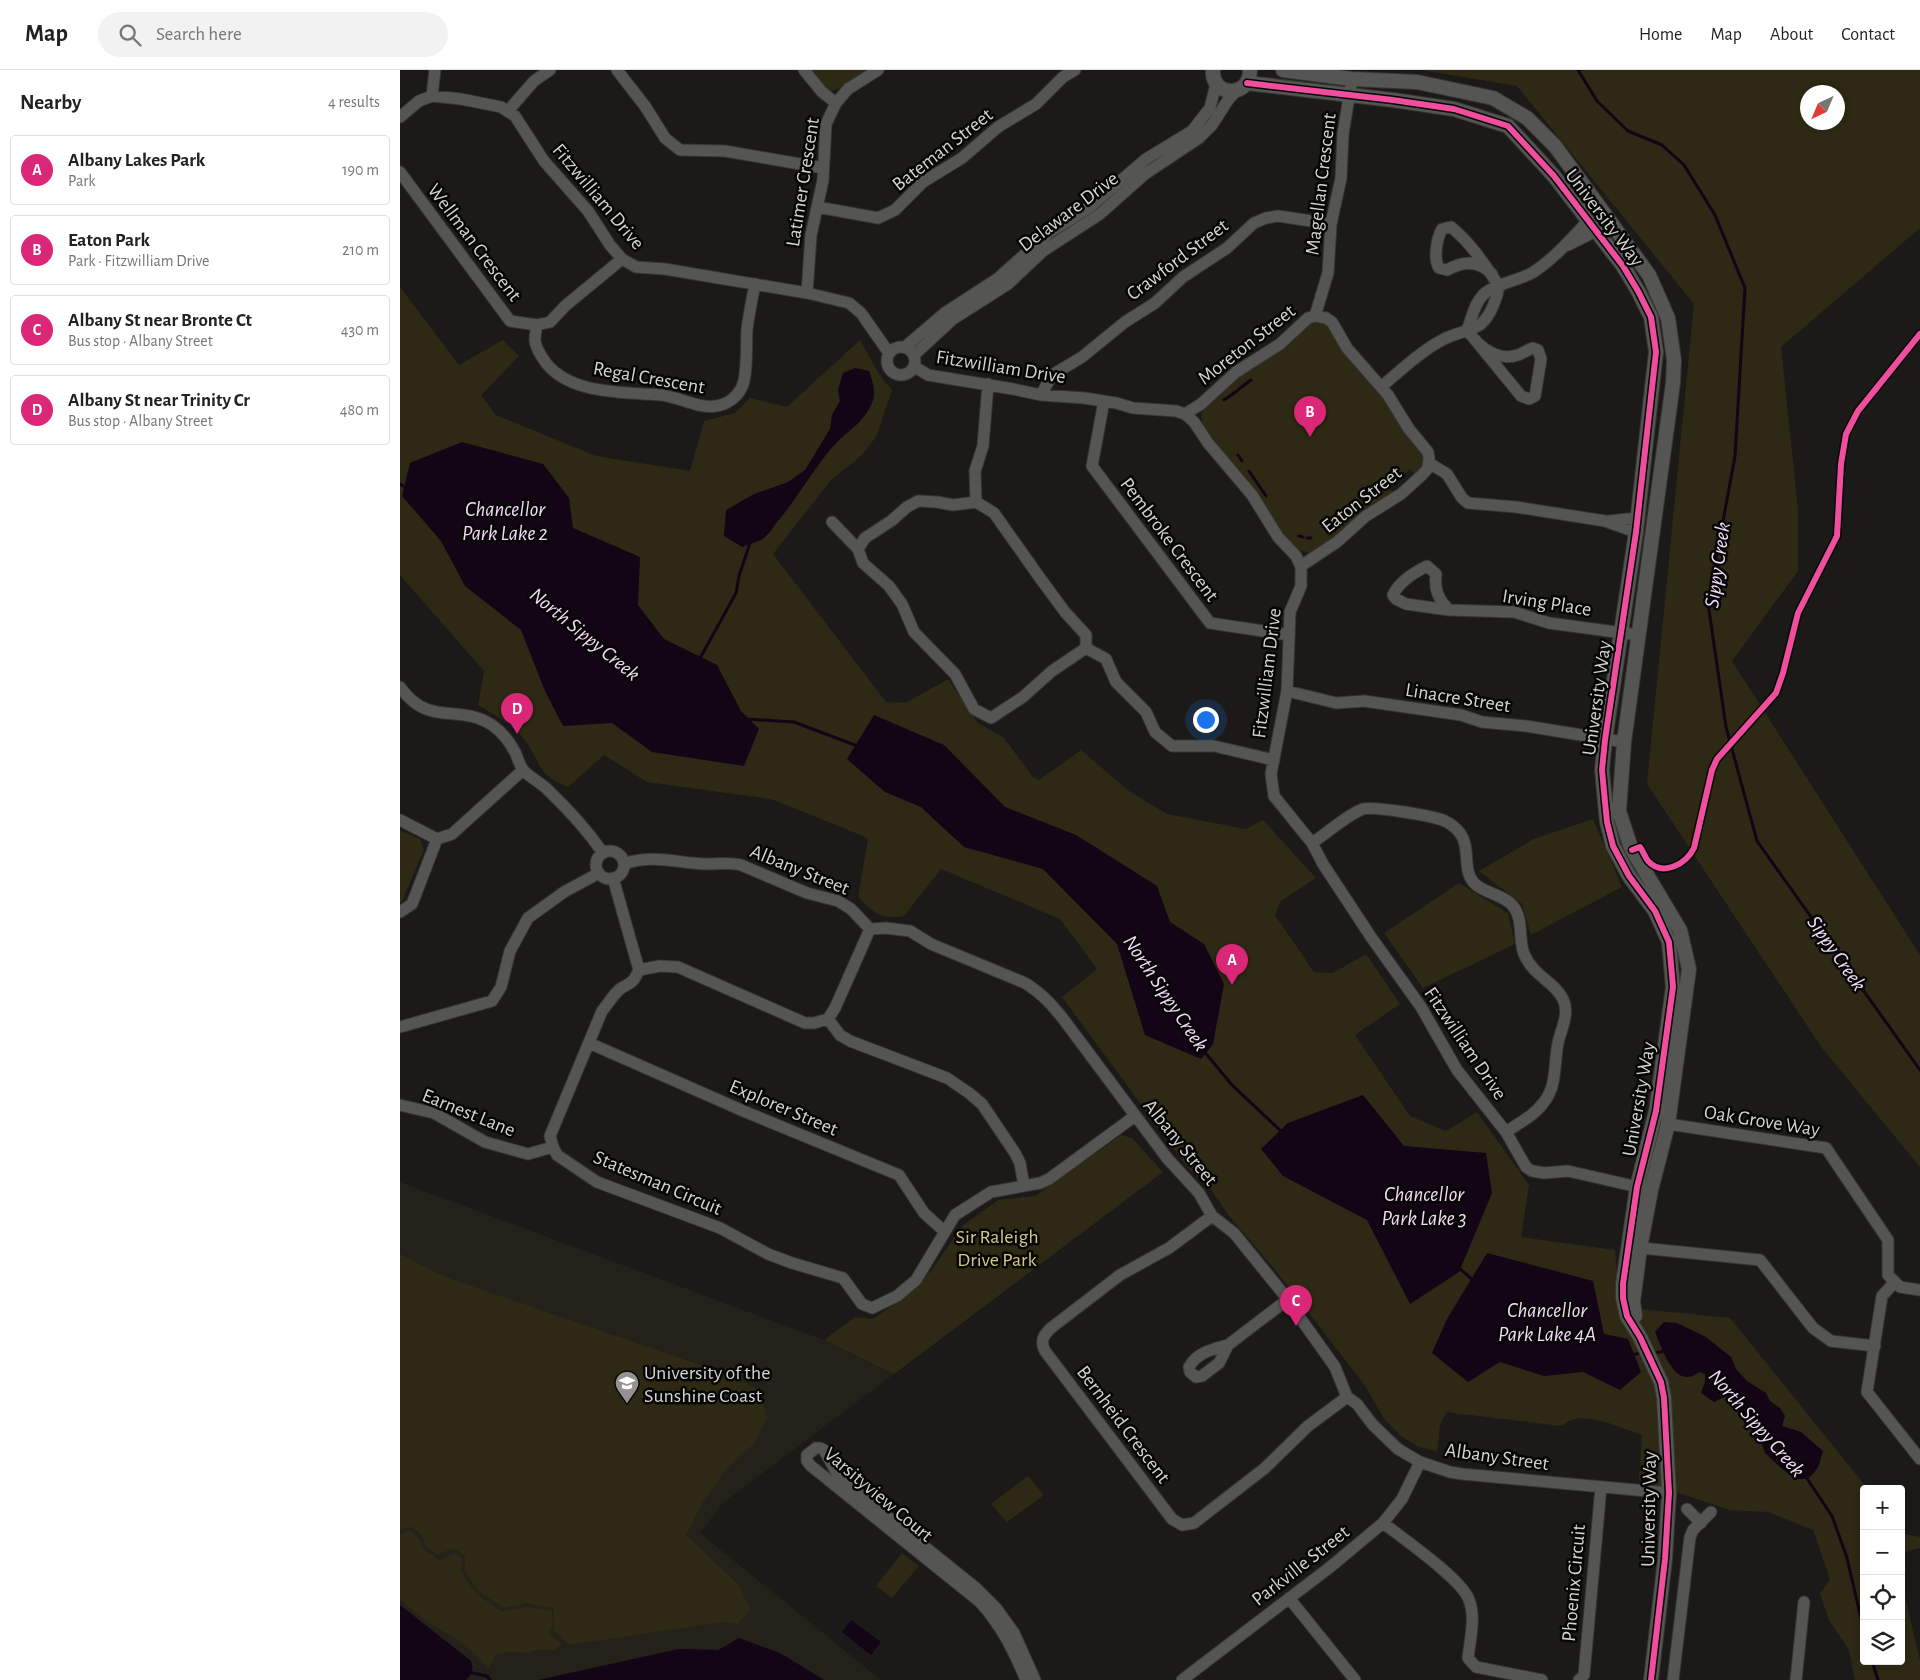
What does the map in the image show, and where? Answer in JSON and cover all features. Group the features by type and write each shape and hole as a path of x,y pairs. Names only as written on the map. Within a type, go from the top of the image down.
{"street":[{"path":"432,96 435,70"},
{"path":"400,117 419,101 432,96 493,105 508,111 534,81 550,70"},
{"path":"617,70 645,106 665,138 680,150 725,151 823,168"},
{"path":"804,70 822,92 836,103"},
{"name":"Latimer Crescent","path":"807,293 811,235 823,168 826,124 836,103 851,86 878,70"},
{"name":"Bateman Street","path":"817,207 878,218 895,210 923,182 962,158 998,127 1036,104 1063,77 1075,70"},
{"path":"1200,70 1214,78"},
{"name":"University Way","path":"1284,70 1352,79 1417,82 1493,98 1527,118 1555,146 1649,275 1668,318 1672,338 1673,383 1624,742 1619,811 1631,848 1680,930 1689,969 1668,1124 1634,1247"},
{"name":"University Way","path":"1214,78 1225,90 1244,81 1454,109 1508,126 1554,176 1631,278 1651,317 1656,352 1636,525 1602,770 1607,822 1613,846 1629,876 1655,911 1669,942 1673,987 1656,1111 1637,1187 1634,1247 1633,1302 1640,1337 1661,1382 1664,1398 1669,1493 1665,1559 1651,1680"},
{"name":"Delaware Drive","path":"909,351 946,312 1002,276 1050,232 1090,207 1146,159 1192,131 1210,108 1214,78"},
{"name":"Magellan Crescent","path":"1319,316 1319,299 1329,262 1331,224 1341,178 1344,134 1352,79"},
{"name":"Delaware Drive","path":"909,351 953,319 1004,287 1043,251 1100,214 1145,174 1199,138 1212,125 1228,100 1244,81"},
{"name":"Fitzwilliam Drive","path":"508,111 521,124 544,162 588,211 610,245 622,259 636,267 665,269 754,284 807,293 849,303 861,313 889,353"},
{"name":"Wellman Crescent","path":"400,172 510,321 537,325"},
{"name":"Crawford Street","path":"1046,396 1051,376 1082,358 1124,322 1151,306 1179,280 1227,248 1249,227 1260,220 1278,216 1331,224"},
{"path":"1381,387 1434,344 1449,336 1477,327 1488,317 1499,286 1532,272 1606,216"},
{"path":"1492,274 1483,267 1469,263 1458,264 1447,270 1439,268 1436,258 1442,228 1449,227 1455,230 1479,256 1492,274 1499,286"},
{"path":"537,325 550,322 565,306 622,259"},
{"name":"Regal Crescent","path":"537,325 535,341 544,360 556,373 570,381 609,391 661,395 709,407 719,406 729,401 741,390 745,378 748,328 754,284"},
{"path":"1319,316 1332,322 1347,348 1381,387 1409,429 1428,452 1428,467 1451,482 1463,500 1470,504 1516,507 1654,528"},
{"name":"Moreton Street","path":"1188,417 1236,372 1280,344 1308,318 1319,316"},
{"path":"1467,330 1521,396 1530,399 1535,396 1541,359 1538,350 1532,348 1517,355 1506,357 1492,353 1479,344"},
{"path":"895,349 909,351 915,367 904,375 895,374 888,366 887,358 889,353 895,349"},
{"name":"Fitzwilliam Drive","path":"915,367 928,375 988,384 1046,396 1104,401 1133,408 1172,410 1188,417"},
{"path":"976,502 975,471 983,446 988,384"},
{"name":"Pembroke Crescent","path":"1104,401 1092,466 1210,623 1289,635"},
{"path":"1188,417 1252,495 1280,540 1299,562"},
{"name":"Eaton Street","path":"1299,562 1337,542 1366,516 1401,494 1428,467"},
{"path":"858,549 865,538 918,501 937,502 954,506 976,502 994,513 1065,612 1086,635 1086,648"},
{"path":"832,522 858,549 863,563 871,572 889,586 902,604 914,632 956,674 974,709 991,718 1023,697 1052,671 1086,648"},
{"name":"Fitzwilliam Drive","path":"1299,562 1301,583 1290,612 1287,690 1271,774 1274,796 1312,843 1323,864 1365,929 1421,1007 1457,1070 1506,1132 1521,1161 1532,1171 1544,1173 1568,1171 1651,1190"},
{"name":"Irving Place","path":"1449,610 1441,602 1436,591 1436,574 1427,566 1418,570 1396,588 1393,594 1396,599 1406,604 1449,610 1514,612 1549,623 1638,635"},
{"path":"1086,648 1106,658 1116,682 1146,712 1155,732 1172,746 1214,746 1274,760"},
{"path":"400,687 411,700 424,709 441,714 471,716 492,725 506,737 523,770 548,789 571,813 603,853"},
{"name":"Linacre Street","path":"1287,690 1336,703 1364,701 1461,715 1482,722 1526,726 1624,742"},
{"path":"400,820 437,839 452,834 523,770"},
{"path":"1312,843 1363,809 1384,810 1443,820 1453,826 1464,842 1468,871 1474,882 1484,891 1513,906 1519,922 1526,957 1536,972 1557,990 1565,1002 1566,1008 1555,1070 1548,1096 1532,1114 1506,1132"},
{"path":"400,912 412,904 437,839"},
{"path":"615,852 622,858 624,864 621,873 613,878 605,878 599,873 596,864 599,856 603,853 615,852"},
{"name":"Albany Street","path":"624,864 636,860 656,858 705,864 733,863 741,865 817,897 838,901 851,909 870,929 886,928 910,931 930,944 1025,983 1038,991 1052,1004 1167,1158 1199,1193 1212,1216 1234,1233 1288,1300 1334,1367 1347,1397 1364,1411 1384,1436 1398,1449 1420,1462 1462,1474 1669,1493"},
{"path":"400,1027 492,1001 501,987 510,951 528,918 564,892 599,873"},
{"path":"552,1147 550,1136 602,1011 620,989 633,983 639,970 613,878"},
{"path":"639,970 660,966 678,967 805,1023 814,1023 828,1019 835,1008 870,929"},
{"path":"828,1019 840,1035 850,1041 947,1078 982,1104 1015,1153 1020,1163 1024,1186"},
{"name":"Explorer Street","path":"588,1043 748,1113 899,1175 924,1213 944,1231"},
{"name":"Earnest Lane","path":"400,1105 434,1113 484,1142 528,1154 552,1147"},
{"path":"944,1231 955,1215 990,1192 1040,1184 1136,1116"},
{"name":"Oak Grove Way","path":"1668,1124 1826,1148 1888,1240 1888,1276 1894,1283"},
{"name":"Statesman Circuit","path":"552,1147 557,1155 597,1182 720,1228 768,1254 843,1278 862,1304 872,1308 897,1296 916,1280 944,1231"},
{"name":"Bernheid Crescent","path":"1212,1216 1169,1248 1120,1275 1051,1328 1044,1334 1042,1343 1047,1354 1172,1518 1182,1525 1190,1525 1195,1522 1256,1475 1308,1426 1347,1397"},
{"path":"1634,1247 1760,1260 1812,1328 1831,1342 1874,1346"},
{"path":"1920,1290 1900,1288 1894,1283 1882,1296 1868,1392 1920,1460"},
{"path":"1228,1345 1288,1300"},
{"name":"Parkville Street","path":"1182,1680 1345,1555 1383,1522 1402,1499 1420,1462"},
{"name":"Phoenix Circuit","path":"1579,1680 1584,1675 1601,1487"},
{"name":"Varsityview Court","path":"845,1488 928,1555 976,1588 996,1608 1036,1680"},
{"name":"University Way","path":"1687,1509 1701,1522"},
{"name":"University Way","path":"1673,1680 1688,1545 1693,1530 1711,1512"},
{"path":"1383,1522 1460,1585 1469,1599 1472,1615 1468,1658 1476,1666 1542,1680"},
{"path":"1289,1598 1356,1680"},
{"path":"1796,1680 1804,1602"},
{"name":"Varsityview Court","path":"1010,1635 1026,1680"}],"shaded area":[{"name":"University of the Sunshine Coast","path":"400,1182 824,1340 894,1374 723,1503 700,1533 881,1680 400,1680"}],"green space":[{"path":"810,70 870,70 838,89 828,91"},
{"path":"1422,70 1920,70 1920,228 1781,347 1798,509 1798,571 1732,661 1920,955 1920,1167 1822,1048 1647,784 1694,304 1517,86"},
{"path":"400,287 459,365 503,340 519,356 481,395 496,415 596,456 690,471 704,421 735,413 750,398 787,407 860,340 878,373 892,390 876,437 862,455 831,480 773,554 886,702 906,703 948,679 978,723 1004,738 1033,777 1039,780 1081,750 1129,791 1167,814 1246,829 1263,820 1316,878 1281,901 1275,915 1314,972 1333,973 1366,954 1400,1004 1355,1035 1410,1116 1446,1131 1477,1112 1529,1185 1521,1237 1615,1250 1620,1307 1730,1318 1865,1485 1860,1485 1860,1665 1905,1665 1905,1596 1920,1661 1920,1680 1855,1680 1849,1650 1829,1620 1820,1594 1830,1579 1813,1530 1768,1512 1730,1510 1639,1480 1642,1435 1612,1424 1589,1419 1579,1418 1562,1426 1446,1412 1440,1425 1437,1452 1417,1446 1401,1436 1385,1420 1364,1384 1272,1266 1229,1216 1212,1191 1188,1168 1062,997 1097,969 1060,919 941,869 904,916 884,916 878,914 858,897 868,838 771,799 647,782 604,755 568,787 558,783 542,769 527,743 517,731 478,705 484,671 400,575"},
{"path":"1312,321 1324,322 1378,390 1423,453 1424,465 1415,475 1410,469 1389,488 1393,494 1340,534 1309,553 1299,550 1285,536 1248,480 1211,439 1203,426 1201,416 1204,407 1226,386"},
{"path":"1593,819 1622,887 1531,935 1522,904 1479,871 1534,839"},
{"path":"400,830 420,839 424,849 400,903"},
{"path":"1459,883 1508,913 1515,944 1423,988 1384,933"},
{"name":"Sir Raleigh Drive Park","path":"1121,1135 1132,1138 1163,1172 894,1374 824,1340 855,1317 873,1319 915,1290 936,1264 962,1226 998,1200 1035,1196"},
{"path":"400,1254 443,1276 732,1376 760,1391 767,1418 754,1444 725,1471 704,1500 686,1535 739,1585 750,1609 738,1624 722,1622 569,1645 554,1630 554,1608 526,1603 504,1608 479,1592 465,1572 465,1556 454,1548 437,1555 426,1546 422,1535 412,1527 400,1529"},
{"path":"1028,1476 1044,1495 1007,1522 991,1504"},
{"path":"410,1530 419,1538 424,1550 440,1560 454,1553 463,1559 461,1572 477,1594 502,1612 526,1607 552,1611 553,1624 549,1632 561,1643 556,1650 538,1650 526,1653 510,1652 496,1655 488,1669 476,1655 456,1639 430,1624 400,1600 400,1535"},
{"path":"1905,1534 1920,1537 1920,1548 1905,1552"},
{"path":"902,1553 919,1566 892,1598 876,1586"}],"water":[{"path":"855,368 869,371 874,389 874,397 867,413 830,450 764,538 742,547 724,536 726,510 754,494 788,482 805,470 830,429 832,415 840,401 838,390 843,373"},
{"name":"Chancellor Park Lake 2","path":"462,442 543,464 569,498 573,528 640,557 638,605 664,639 717,665 741,711 759,729 744,766 652,752 612,723 563,726 545,691 521,630 465,586 441,541 402,496 410,463"},
{"path":"874,715 944,745 1005,807 1076,835 1157,886 1170,922 1204,944 1224,984 1213,1044 1201,1059 1145,1035 1117,944 1043,869 964,847 921,807 885,792 847,759"},
{"name":"Chancellor Park Lake 3","path":"1363,1095 1404,1146 1486,1153 1492,1193 1459,1272 1410,1304 1367,1220 1283,1176 1261,1149 1288,1123"},
{"name":"Chancellor Park Lake 4A","path":"1487,1253 1593,1281 1604,1334 1628,1339 1641,1372 1620,1390 1583,1372 1544,1376 1500,1362 1468,1382 1432,1353 1447,1319"},
{"path":"1664,1322 1677,1323 1706,1337 1731,1357 1736,1369 1747,1381 1766,1393 1770,1401 1780,1408 1785,1416 1782,1426 1801,1432 1823,1451 1819,1465 1814,1473 1807,1479 1796,1479 1781,1468 1765,1453 1755,1425 1726,1396 1714,1402 1701,1393 1705,1382 1705,1374 1699,1372 1691,1377 1683,1376 1676,1372 1666,1357 1655,1332"},
{"path":"400,1605 471,1661 472,1672 466,1680 400,1680"},
{"path":"851,1620 881,1642 871,1655 842,1632"},
{"path":"739,1638 782,1654 824,1680 538,1680 679,1649 718,1650"}],"waterway":[{"name":"Sippy Creek","path":"1578,70 1597,101 1628,131 1662,145 1684,165 1715,215 1745,288 1735,456 1708,603 1726,727 1757,841 1920,1070"},
{"path":"1239,389 1251,380"},
{"path":"1224,400 1237,391"},
{"path":"1238,455 1242,461"},
{"path":"1249,471 1266,496"},
{"name":"North Sippy Creek","path":"400,484 407,488"},
{"path":"1299,536 1303,537"},
{"path":"699,660 736,593 739,576 751,540"},
{"name":"North Sippy Creek","path":"745,719 794,722 860,747"},
{"name":"North Sippy Creek","path":"1203,1050 1232,1085 1283,1133"},
{"name":"North Sippy Creek","path":"1458,1267 1474,1281"},
{"name":"North Sippy Creek","path":"1652,1353 1668,1351"},
{"name":"North Sippy Creek","path":"1629,1355 1643,1353"},
{"name":"North Sippy Creek","path":"1806,1477 1832,1516 1847,1558 1861,1620"},
{"name":"North Sippy Creek","path":"1873,1665 1878,1680"},
{"path":"468,1672 487,1676 490,1680"}],"cycle path":[{"path":"1247,83 1454,109 1508,126 1554,176 1623,266 1651,317 1656,352 1636,532 1602,770 1607,822 1613,846 1629,876 1655,911 1669,942 1673,987 1656,1111 1637,1187 1623,1284 1623,1298 1627,1316 1640,1337 1661,1382 1664,1398 1669,1493 1665,1559 1651,1680"},
{"path":"1632,850 1640,847 1648,861 1654,866 1667,868 1686,859 1694,848 1712,770 1717,759 1776,693 1798,613 1837,536 1841,464 1846,434 1858,411 1920,334"}],"place":[{"name":"Eaton Park","path":"1310,437"},
{"name":"Albany St near Trinity Cr","path":"517,734"},
{"name":"Albany Lakes Park","path":"1232,985"},
{"name":"Albany St near Bronte Ct","path":"1296,1326"},
{"name":"University of the Sunshine Coast","path":"627,1404"}]}
